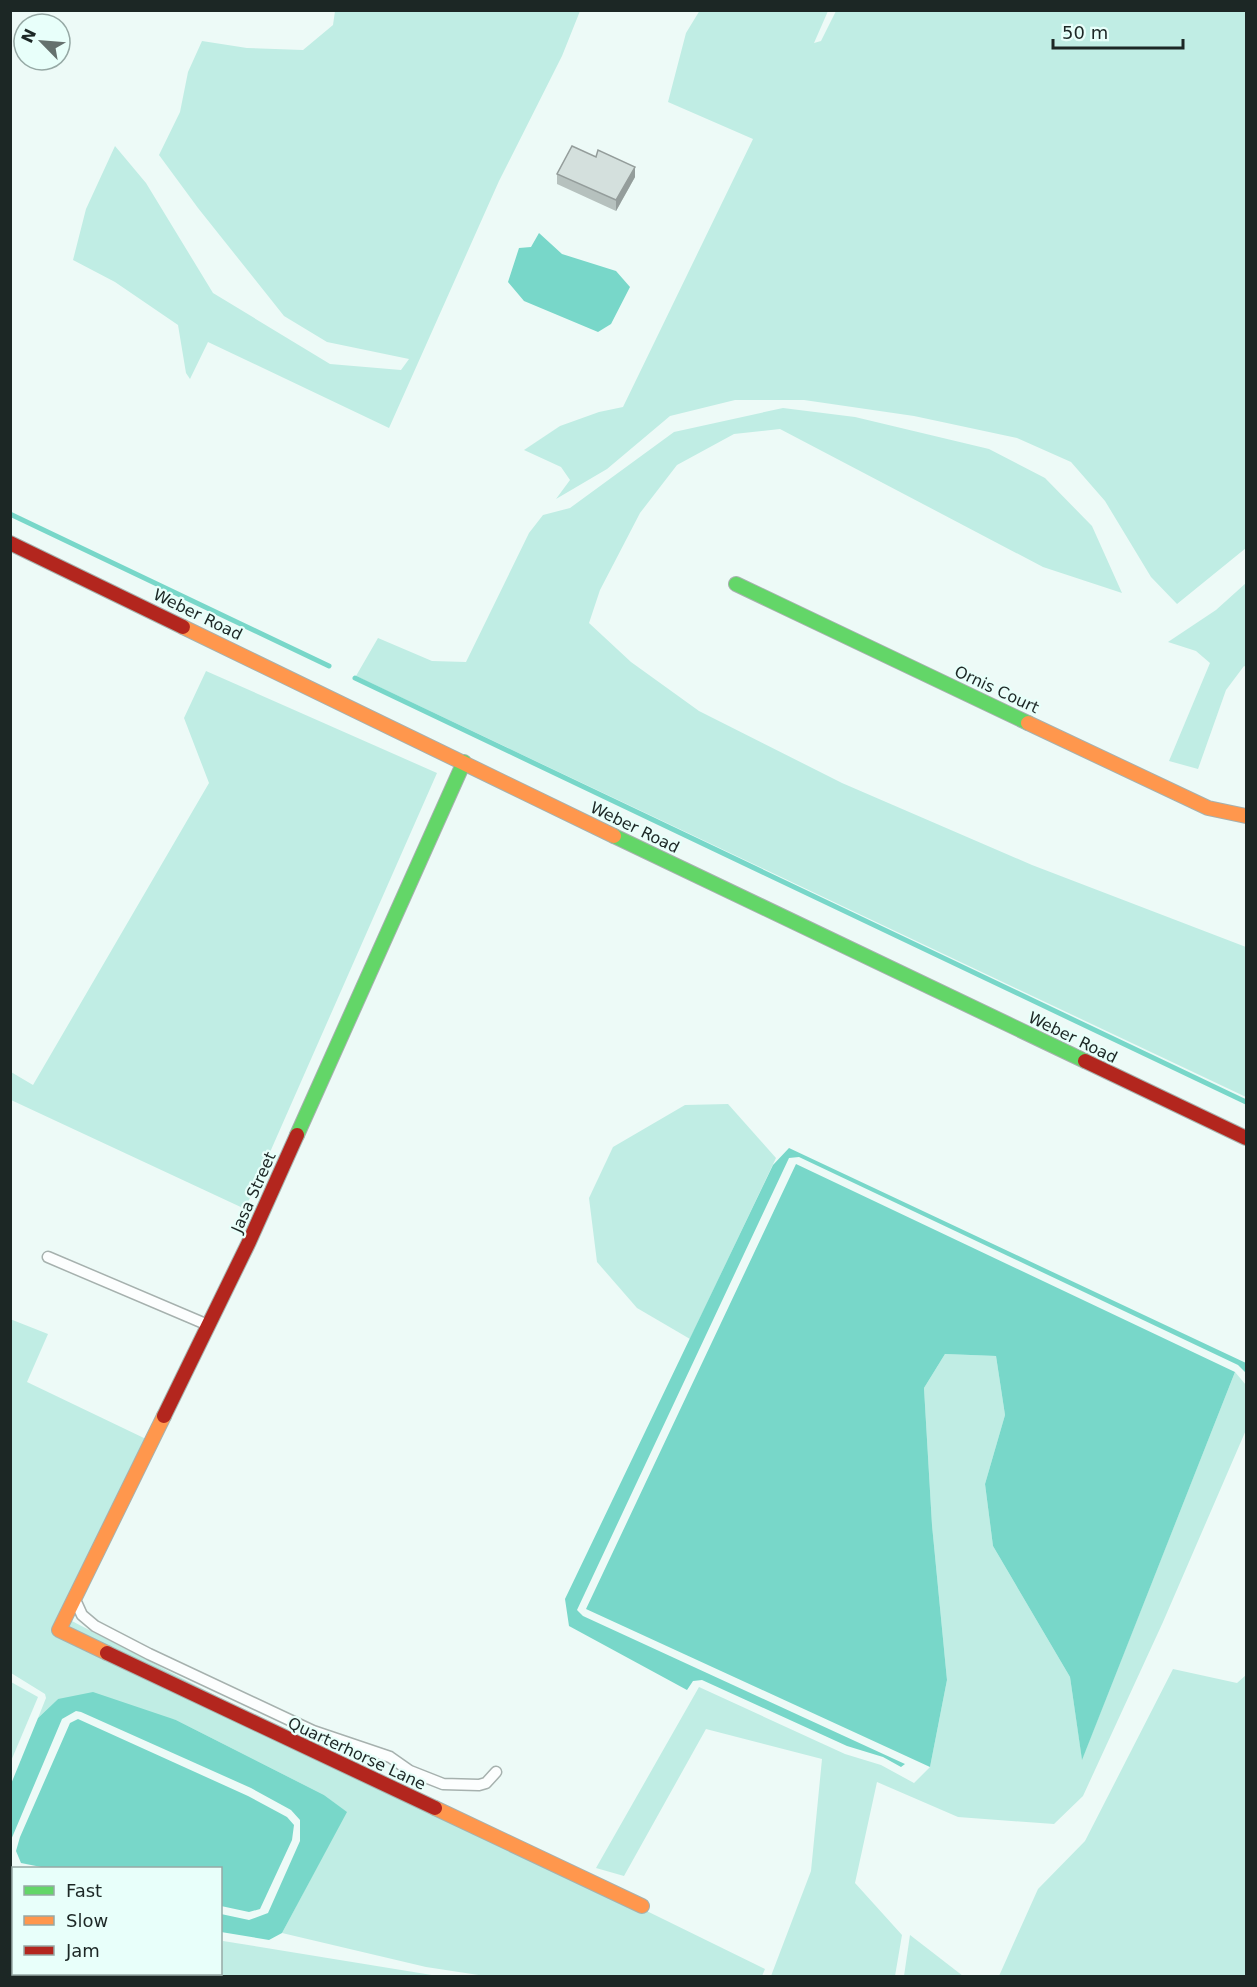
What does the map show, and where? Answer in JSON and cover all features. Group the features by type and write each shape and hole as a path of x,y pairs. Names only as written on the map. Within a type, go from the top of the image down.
{"street":[{"name":"Weber Road","path":"10,543 1246,1138"},
{"name":"Ornis Court","path":"736,584 1208,808 1246,816"},
{"name":"Jasa Street","path":"59,1630 249,1242 465,762"},
{"name":"Quarterhorse Lane","path":"59,1630 642,1906"}],"lane":[{"path":"48,1257 208,1325"},
{"path":"75,1598 82,1615 95,1626 313,1731 390,1757 410,1771 443,1784 479,1785 486,1783 496,1773"}],"shaded area":[{"path":"700,10 828,11 814,43 821,41 836,11 1246,11 1246,548 1177,604 1151,577 1105,501 1071,462 1017,438 914,416 804,400 735,400 670,416 607,469 556,499 570,480 561,467 524,450 560,426 599,412 623,407 753,139 668,102 686,33"},
{"path":"335,11 580,11 562,56 499,181 389,428 208,342 190,379 186,373 178,325 115,282 73,260 86,209 115,146 146,183 213,293 330,364 401,370 409,359 327,342 284,316 159,155 180,112 188,72 202,41 247,48 303,50 333,25"},
{"path":"539,233 562,254 616,271 630,287 611,324 598,332 524,301 508,282 519,248 531,247"},
{"path":"783,408 855,417 989,449 1045,478 1092,526 1122,593 1043,567 780,429 734,434 677,465 640,513 600,590 589,623 631,662 699,711 842,783 1032,865 1246,947 1246,1097 356,676 378,638 432,661 466,662 529,533 543,515 570,508 674,432"},
{"path":"1246,583 1246,667 1244,666 1226,690 1198,769 1169,761 1210,663 1196,651 1168,642 1216,610"},
{"path":"206,671 437,773 245,1209 11,1100 11,1072 33,1085 209,783 184,718"},
{"path":"728,1104 776,1158 690,1339 637,1308 597,1262 589,1198 613,1147 685,1105"},
{"path":"789,1148 1246,1363 1246,1373 1238,1365 799,1157 789,1158 577,1610 583,1616 905,1764 901,1767 883,1757 847,1746 702,1680 693,1681 687,1690 569,1626 565,1599 773,1165"},
{"path":"796,1164 1235,1372 1082,1760 1070,1677 993,1546 985,1484 1005,1415 996,1356 945,1354 924,1388 932,1525 947,1680 930,1767 586,1609"},
{"path":"10,1319 48,1334 27,1382 146,1439 68,1619 367,1774 765,1969 762,1976 485,1976 426,1967 282,1933 346,1812 324,1795 176,1720 58,1699 38,1718 46,1698 45,1694 11,1673"},
{"path":"945,1354 996,1356 1005,1415 985,1484 993,1546 1070,1677 1082,1759 1235,1372 1246,1385 1246,1430 1163,1622 1083,1796 1054,1824 958,1817 877,1782 855,1883 902,1935 895,1976 771,1976 811,1871 822,1759 706,1729 624,1876 596,1868 699,1687 845,1754 881,1765 914,1783 930,1767 947,1680 932,1525 924,1388"},
{"path":"1173,1669 1237,1683 1246,1675 1246,1976 999,1976 1038,1889 1085,1841"},
{"path":"11,1682 38,1697 11,1761"},
{"path":"93,1692 176,1720 324,1795 347,1812 282,1933 269,1940 222,1932 222,1914 249,1920 268,1913 300,1841 300,1820 291,1810 251,1788 81,1712 76,1711 62,1719 11,1840 11,1784 38,1718 58,1699"},
{"path":"78,1719 248,1796 287,1817 294,1825 292,1840 260,1909 249,1912 222,1906 222,1867 41,1867 21,1863 16,1851 20,1837 70,1723"},
{"path":"910,1935 963,1976 904,1976"},
{"path":"223,1941 438,1976 214,1976 222,1975"}],"building":[{"path":"572,146 596,157 598,150 635,167 616,200 557,174"}],"waterway":[{"path":"10,514 329,666"},
{"path":"355,678 1246,1102"}],"traffic: fast":[{"path":"736,584 1028,723"},
{"path":"297,1135 464,762"},
{"path":"614,836 1085,1061"}],"traffic: slow":[{"path":"183,627 614,836"},
{"path":"1028,723 1208,808 1246,816"},
{"path":"107,1653 59,1630 164,1416"},
{"path":"435,1808 642,1906"}],"traffic: jam":[{"path":"10,543 183,627"},
{"path":"1085,1061 1246,1138"},
{"path":"164,1416 249,1242 297,1135"},
{"path":"107,1653 435,1808"}]}
